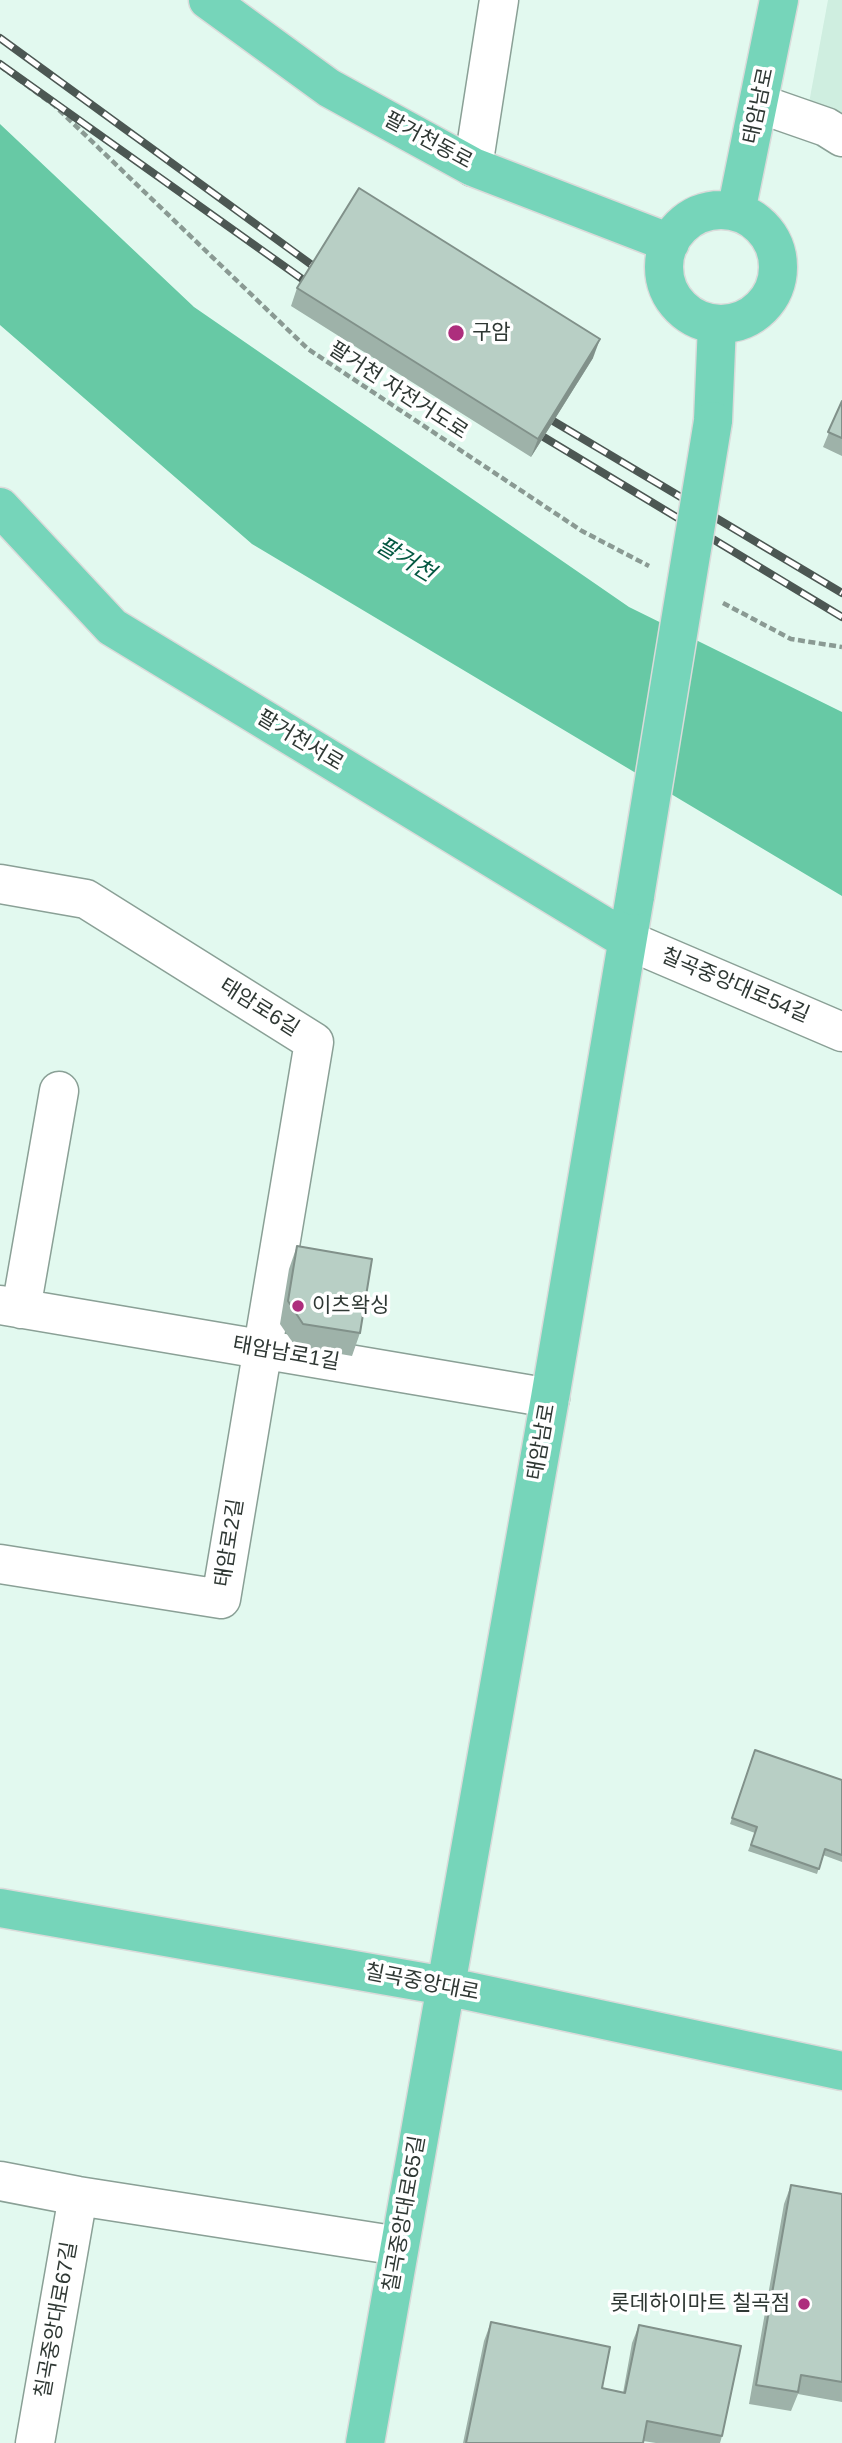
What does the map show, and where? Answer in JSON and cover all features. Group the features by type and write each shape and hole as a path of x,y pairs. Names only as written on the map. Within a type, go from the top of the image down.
{"main road":[{"name":"팔거천동로","path":"208,0 329,88 473,167 670,243"},
{"name":"태암남로","path":"736,212 779,0"},
{"path":"718,210 736,212 753,220 766,232 774,248 778,266 775,285 767,301 753,314 736,323 717,324 698,319 681,309 670,292 664,274 666,254 670,243 684,224 700,214 718,210"},
{"name":"태암남로","path":"445,1986 550,1398 713,421 717,324"},
{"name":"팔거천서로","path":"0,507 112,627 628,940"},
{"name":"칠곡중앙대로","path":"0,1908 445,1986 842,2071"},
{"name":"칠곡중앙대로65길","path":"365,2443 445,1986"}],"street":[{"path":"473,167 499,0"},
{"path":"760,104 826,127 842,137"},
{"name":"태암로6길","path":"0,884 86,899 314,1042 261,1349"},
{"name":"칠곡중앙대로54길","path":"628,940 842,1032"},
{"name":"태암남로1길","path":"59,1091 10,1307 550,1398"},
{"name":"태암로2길","path":"0,1564 221,1599 261,1349"},
{"path":"0,2181 78,2196 399,2246"},
{"name":"칠곡중앙대로67길","path":"35,2443 78,2196"}],"path":[{"name":"팔거천 자전거도로","path":"0,66 55,106 307,349 582,531 656,569"},
{"path":"718,601 792,639 842,647"}],"shaded area":[{"path":"828,0 842,0 842,121 809,103"}],"water":[{"name":"팔거천","path":"0,124 194,307 629,607 842,712 842,896 252,544 0,325"}],"building":[{"path":"359,188 600,339 538,439 297,288"},
{"path":"842,401 842,438 828,432"},
{"path":"297,1246 372,1259 360,1333 303,1324 288,1301"},
{"path":"755,1750 842,1780 842,1855 825,1849 819,1869 751,1845 757,1827 732,1818"},
{"name":"롯데하이마트 칠곡점","path":"791,2185 842,2194 842,2382 801,2375 798,2392 756,2385"},
{"path":"491,2322 610,2347 602,2388 625,2393 639,2325 741,2346 722,2436 647,2421 643,2443 466,2443"}],"railway":[{"path":"0,38 327,276"},
{"path":"0,64 319,291"},
{"path":"538,412 842,593"},
{"path":"527,427 842,617"}],"place":[{"name":"구암","path":"456,333"},
{"name":"이츠왁싱","path":"298,1306"},
{"name":"롯데하이마트 칠곡점","path":"804,2304"}]}
